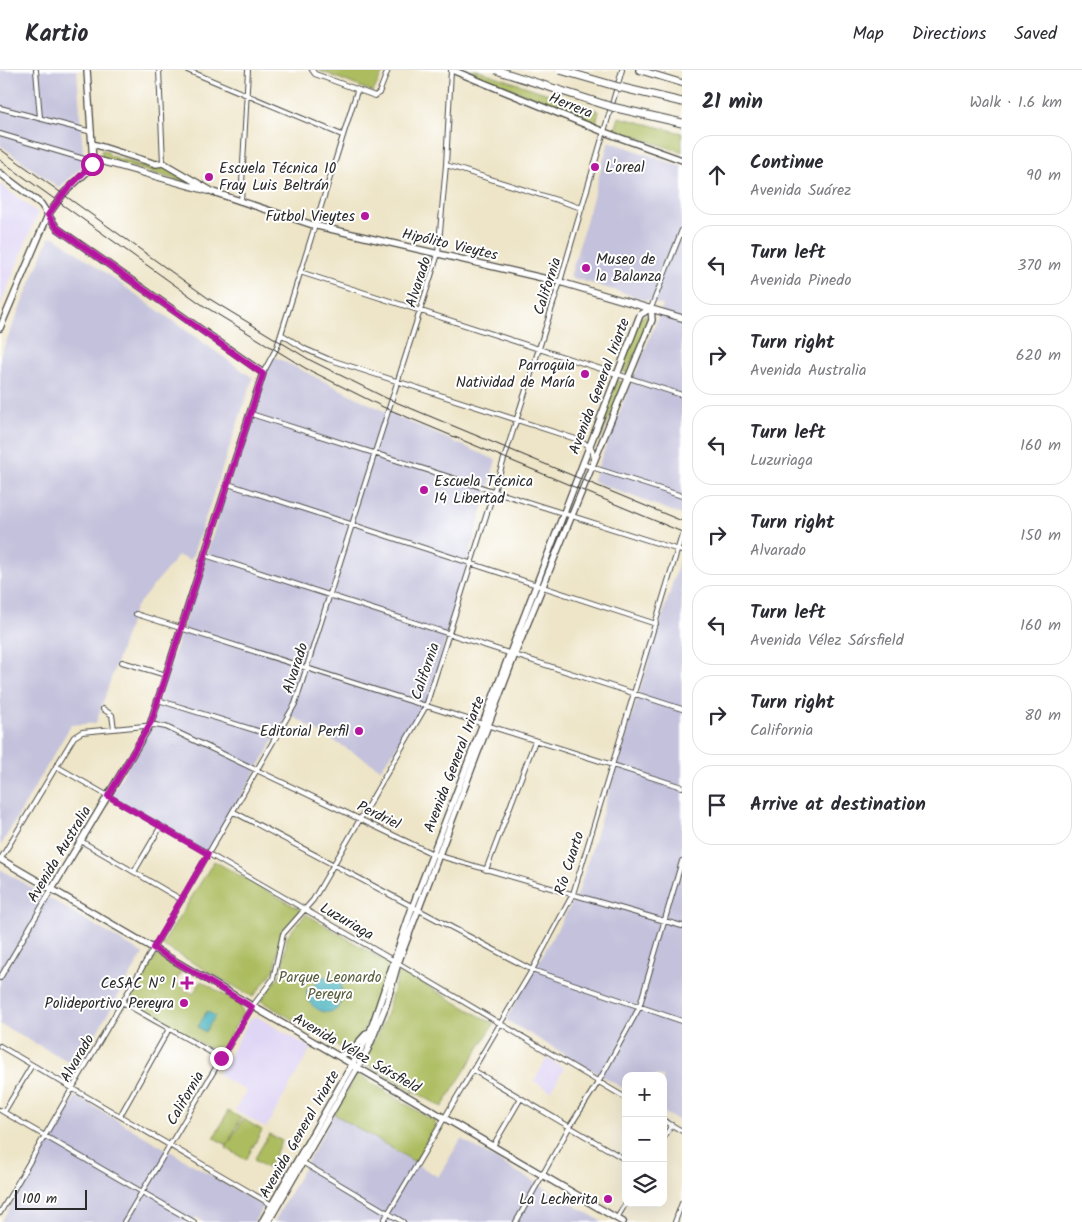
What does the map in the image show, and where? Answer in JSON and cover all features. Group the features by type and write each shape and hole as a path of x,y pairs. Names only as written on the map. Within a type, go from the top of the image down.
{"highway":[{"path":"496,70 612,107 682,123"},
{"path":"560,70 682,102"}],"main road":[{"path":"0,328 48,215 64,193 89,170 94,159 87,70"},
{"name":"Herrera","path":"451,70 604,132 682,160"},
{"path":"639,70 682,83"},
{"name":"Hipólito Vieytes","path":"93,144 156,164 163,163 213,192 314,225 560,282 682,318"},
{"name":"Hipólito Vieytes","path":"94,159 197,190 213,192"},
{"path":"0,173 41,204 57,228 66,235 263,374"},
{"name":"Avenida General Iriarte","path":"356,1066 376,1018 395,962 513,653 536,584 588,445 640,315 651,308 652,320 543,586 513,653"},
{"name":"Avenida Australia","path":"52,889 150,725 263,374"},
{"name":"Avenida Vélez Sársfield","path":"0,860 623,1222"},
{"name":"Avenida General Iriarte","path":"262,1222 274,1206 356,1066 383,1012 395,962"},
{"path":"338,1056 347,1054 354,1049 376,1018"},
{"name":"Avenida General Iriarte","path":"268,1222 274,1206"}],"street":[{"path":"36,70 40,118"},
{"path":"159,70 163,163"},
{"path":"187,70 342,135"},
{"path":"241,202 248,70"},
{"path":"312,70 315,74 357,91 375,96 381,90 388,70"},
{"name":"Alvarado","path":"0,1213 258,771 295,704 438,254 446,165 451,70"},
{"name":"California","path":"124,1222 252,1007 273,979 282,936 305,910 333,866 426,706 495,493 560,282 622,70"},
{"path":"263,374 274,356 357,91"},
{"path":"0,108 92,132"},
{"path":"0,134 84,159 94,159"},
{"path":"446,165 582,208"},
{"name":"Avenida General Iriarte","path":"651,308 682,230"},
{"path":"300,272 682,395"},
{"path":"281,334 317,355 588,445 594,459"},
{"path":"251,414 680,551"},
{"path":"582,464 682,496"},
{"path":"228,484 472,562 656,624"},
{"name":"Río Cuarto","path":"383,1222 532,970 573,894 611,766 680,551 682,535"},
{"path":"205,555 682,709"},
{"path":"136,614 682,787"},
{"path":"122,662 166,675"},
{"path":"158,700 277,737"},
{"path":"103,709 112,716 114,729"},
{"name":"Perdriel","path":"56,766 74,737 82,732 150,725 166,727 436,855 682,926"},
{"path":"486,870 534,741"},
{"path":"0,860 56,766"},
{"name":"Luzuriaga","path":"56,766 622,1095"},
{"path":"234,812 415,910 532,970 639,1008 682,1021"},
{"path":"134,872 161,826"},
{"path":"81,841 182,900"},
{"path":"516,1222 570,1126 599,1081 639,1008 682,864"},
{"name":"Avenida Australia","path":"0,978 52,889"},
{"path":"122,1002 221,1058"},
{"path":"120,1116 169,1029"},
{"path":"0,1046 274,1206"},
{"path":"32,1065 2,1111 194,1222"},
{"path":"473,1070 622,1158"},
{"path":"493,1146 521,1098"},
{"path":"667,1122 682,1131"},
{"path":"667,1133 672,1125"},
{"path":"301,1161 403,1222"},
{"path":"675,1222 682,1203"},
{"path":"617,1218 624,1207"}],"shaded area":[{"path":"0,70 77,70 84,165 59,188 0,145"},
{"path":"609,141 682,167 682,515 592,481 663,305 570,277"},
{"path":"0,184 38,213 0,306"},
{"path":"55,237 253,378 191,560 178,556 135,608 96,723 71,725 0,847 0,356 49,238"},
{"path":"271,355 386,412 496,460 428,702 381,769 289,714 208,854 111,797 153,718"},
{"path":"682,552 682,1123 667,1114 667,1072 622,1072 622,1088 506,1020 579,890"},
{"path":"0,869 143,954 77,1066 0,1024"},
{"path":"256,1016 311,1048 266,1128 235,1110 246,1091 218,1075 250,1019"},
{"path":"547,1058 564,1068 551,1091 534,1081"},
{"path":"76,1096 263,1206 254,1222 204,1222 196,1217 193,1222 1,1222"},
{"path":"334,1114 438,1177 461,1139 603,1222 274,1222"}],"green space":[{"path":"318,70 384,70 373,92"},
{"path":"465,70 477,70 599,111 596,123"},
{"path":"619,117 682,133 682,152 615,130"},
{"path":"101,150 107,151 110,156 153,169 162,166 191,181 191,184 102,158"},
{"path":"645,315 650,320 627,373 624,372 622,367 640,318"},
{"path":"617,380 622,382 622,385 602,436 596,441 594,439"},
{"name":"Parque Leonardo Pereyra","path":"214,861 301,910 281,932 275,969 253,997 162,945"},
{"name":"Parque Leonardo Pereyra","path":"306,914 390,964 374,1010 363,1030 347,1051 261,1001 282,972 287,936"},
{"name":"Polideportivo Pereyra","path":"157,955 182,970 175,983 193,994 201,981 240,1004 243,1013 219,1054 129,1001"},
{"name":"Parque Leonardo Pereyra","path":"398,973 406,974 494,1024 442,1107 367,1065 364,1061 385,1019"},
{"path":"357,1074 434,1121 436,1125 415,1162 334,1114"},
{"path":"228,1111 241,1118 227,1145 214,1138"},
{"path":"243,1119 262,1130 246,1160 226,1148"},
{"path":"269,1134 282,1141 267,1168 254,1160"}],"water":[{"path":"354,973 367,980 375,980 366,981 354,974 348,975 341,986 342,1001 336,1010 324,1012 313,1006 307,999 307,989 315,985 322,976 341,982 347,974"},
{"path":"207,1011 215,1016 205,1032 198,1027"}],"railway":[{"path":"0,149 208,298 310,360 386,398 682,521"},
{"path":"0,160 204,306 305,368 383,407 682,532"}],"place":[{"name":"L'oreal","path":"595,167"},
{"name":"Escuela Técnica 10 Fray Luis Beltrán","path":"209,177"},
{"name":"Futbol Vieytes","path":"365,216"},
{"name":"Museo de la Balanza","path":"586,268"},
{"name":"Parroquia Natividad de María","path":"585,374"},
{"name":"Escuela Técnica 14 Libertad","path":"424,490"},
{"name":"Editorial Perfil","path":"359,731"},
{"name":"CeSAC Nº 1","path":"187,983"},
{"name":"Polideportivo Pereyra","path":"184,1003"},
{"name":"La Lecherita","path":"608,1199"}],"route":[{"path":"92,164 89,170 55,203 48,215 57,228 263,374 151,722 108,796 208,854 153,948 252,1007 221,1058"}]}
